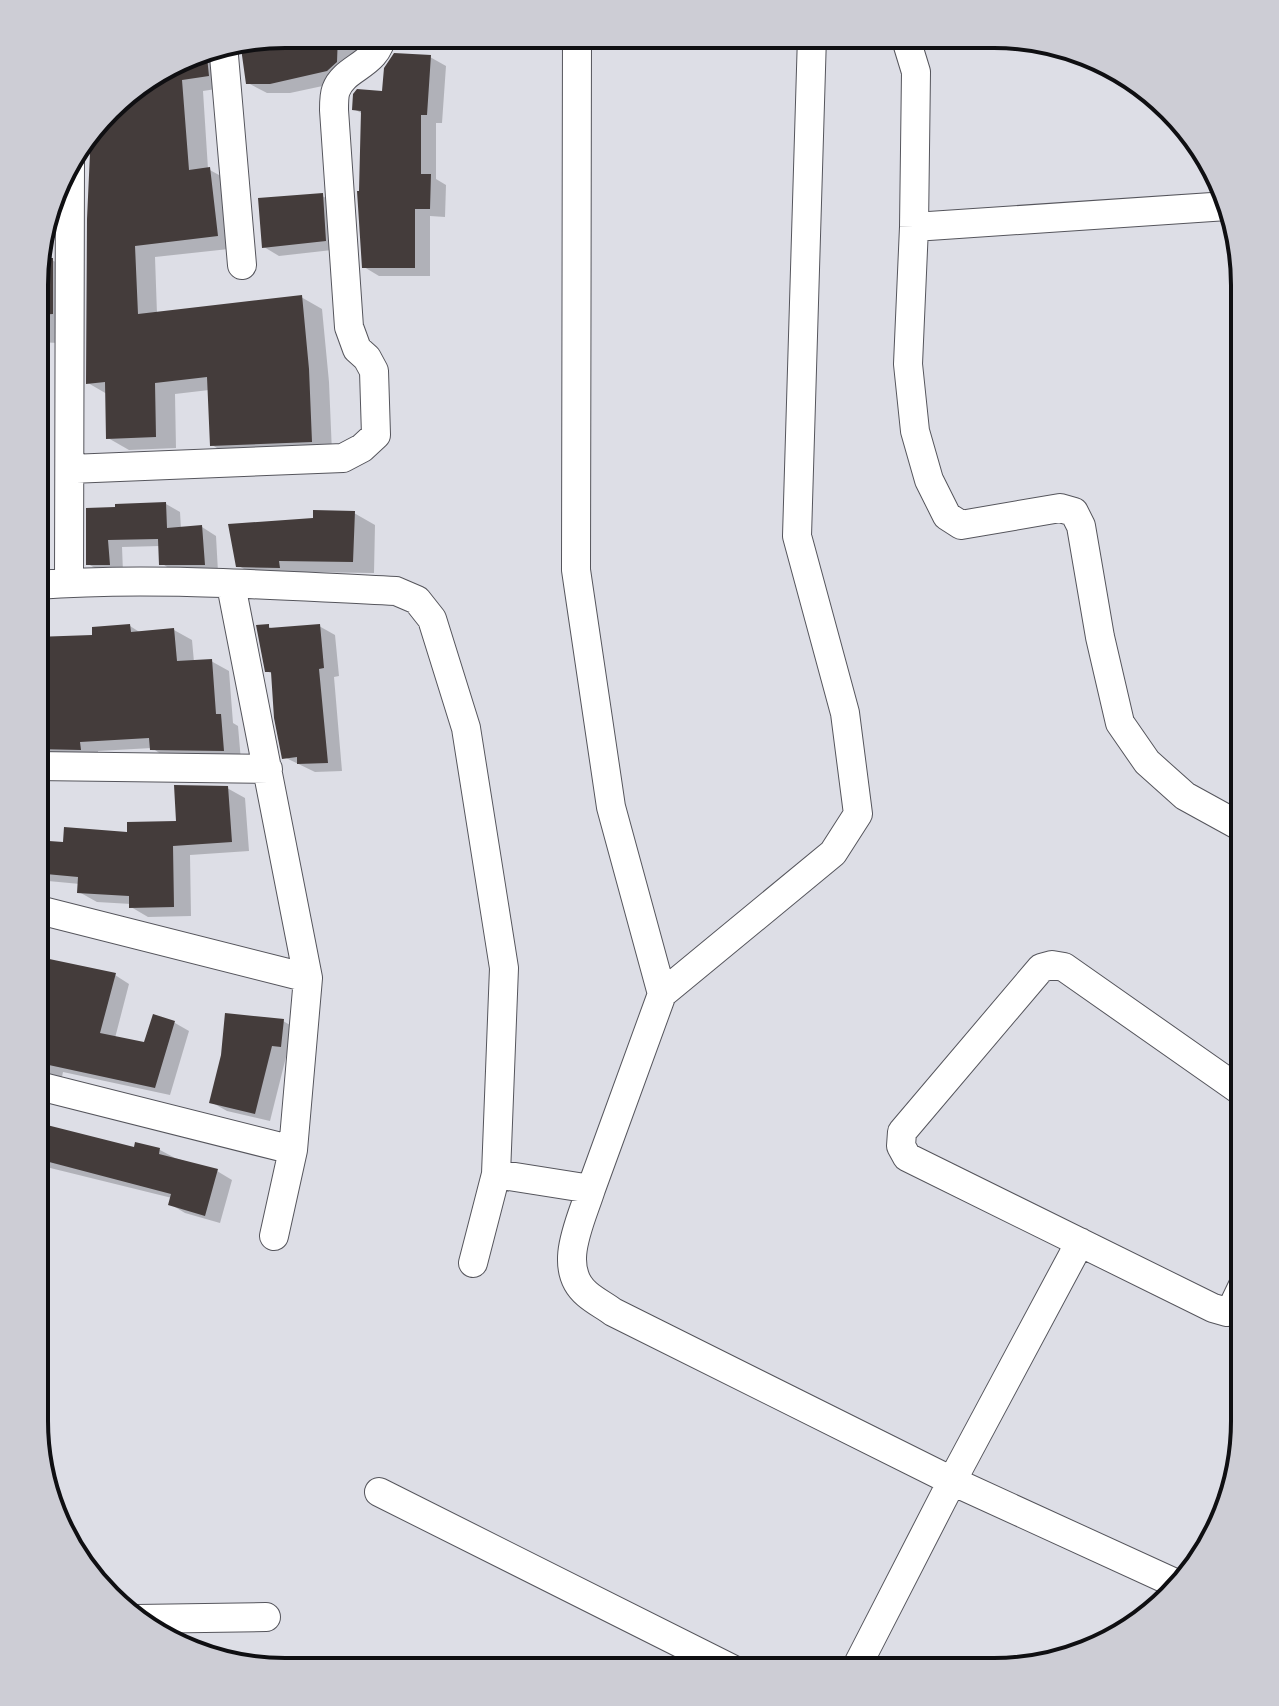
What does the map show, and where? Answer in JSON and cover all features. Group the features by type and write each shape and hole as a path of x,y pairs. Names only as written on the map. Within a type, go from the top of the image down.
{"street":[{"path":"70,469 343,458 362,448 376,435 374,371 367,358 357,349 349,327 334,110 336,89 353,71 373,57 377,48"},
{"path":"577,48 576,570 611,807 662,994"},
{"path":"812,48 797,536 845,713 858,814 833,853 662,994 591,1189 573,1246 572,1273 585,1293 613,1312 952,1481 1169,1580"},
{"path":"909,48 916,72 908,364 915,431 929,480 947,516 961,525 1060,508 1074,512 1081,526 1100,637 1120,723 1147,762 1185,796 1231,821"},
{"path":"224,56 242,265"},
{"path":"69,583 70,186"},
{"path":"914,227 1217,207"},
{"path":"48,584 231,585 396,591 417,600 432,619 466,728 504,968 496,1174 473,1263"},
{"path":"231,585 308,978 293,1150 274,1236"},
{"path":"48,766 268,769"},
{"path":"48,912 308,978"},
{"path":"1230,1084 1064,967 1052,965 1041,968 902,1132 901,1146 907,1157 1213,1308 1227,1312 1230,1308"},
{"path":"48,1088 293,1150"},
{"path":"496,1174 591,1189"},
{"path":"861,1658 1080,1242"},
{"path":"379,1492 710,1658"},
{"path":"154,1619 266,1617"}],"building":[{"path":"338,48 337,62 327,71 270,84 246,84 242,52"},
{"path":"394,53 431,55 427,115 421,115 421,174 431,174 430,209 415,209 415,268 362,268 357,191 361,111 352,110 353,94 357,89 382,91 384,68"},
{"path":"207,61 209,76 182,80 189,170 210,167 218,236 135,246 138,314 302,295 312,442 210,446 207,377 155,383 156,437 106,439 105,382 86,384 90,150 129,107 153,88 180,72"},
{"path":"323,193 326,241 262,248 258,198"},
{"path":"50,258 53,258 53,314 48,314"},
{"path":"166,502 167,528 202,525 205,565 159,565 158,539 108,540 110,565 86,565 86,508"},
{"path":"313,510 355,511 353,562 279,561 280,568 236,567 228,524 313,518"},
{"path":"130,624 131,632 174,628 177,661 212,659 216,714 221,714 224,751 150,750 149,738 80,742 81,750 48,749 48,637 92,635 92,627"},
{"path":"269,624 269,628 320,624 324,668 319,669 328,763 297,764 297,757 282,759 274,718 271,672 265,672 256,625"},
{"path":"174,785 228,786 232,842 173,846 174,907 129,908 129,896 77,893 78,877 48,874 48,841 63,842 64,827 127,832 127,822 176,821"},
{"path":"48,959 116,973 100,1033 144,1042 153,1014 175,1021 155,1088 48,1065"},
{"path":"225,1013 284,1019 281,1047 272,1046 255,1114 209,1103 221,1055"},
{"path":"48,1125 134,1147 135,1142 160,1148 159,1154 218,1169 205,1216 168,1205 171,1194 48,1162"}]}
